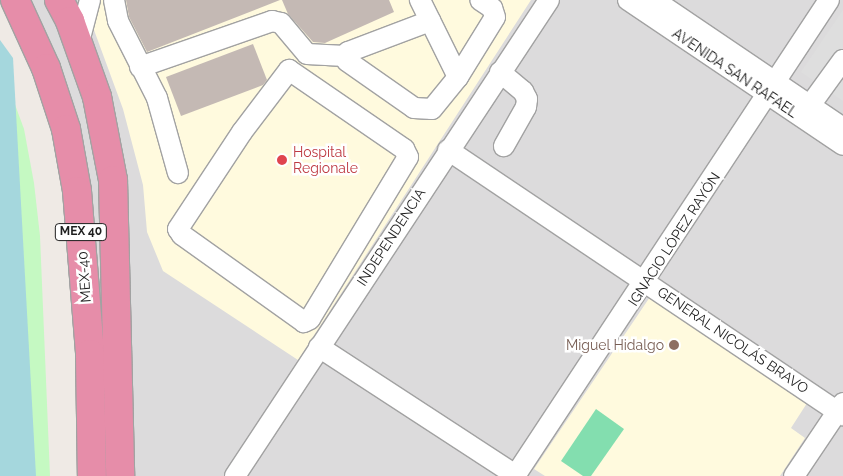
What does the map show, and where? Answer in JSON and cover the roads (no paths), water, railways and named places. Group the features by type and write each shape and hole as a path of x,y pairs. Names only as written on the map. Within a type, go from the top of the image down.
{"highway":[{"name":"MEX-40","path":"15,0 49,77 66,129 78,191 90,354 92,476"},
{"name":"MEX 40","path":"59,0 97,97 108,144 117,243 120,476"}],"street":[{"path":"78,46 90,0"},
{"path":"114,0 116,15 140,67 157,98 178,173"},
{"path":"420,0 458,77"},
{"path":"345,56 347,61 423,111 436,106 458,77 495,17 492,8 480,0"},
{"name":"INDEPENDENCIA","path":"235,476 418,195 549,0"},
{"name":"AVENIDA SAN RAFAEL","path":"628,0 772,88"},
{"name":"AVENIDA SAN RAFAEL","path":"654,0 806,111 843,145"},
{"name":"IGNACIO LÓPEZ RAYÓN","path":"516,476 829,0"},
{"path":"140,67 272,21 281,23 307,54 345,56"},
{"path":"345,56 348,52 430,21"},
{"path":"806,111 843,60"},
{"path":"286,71 404,149 407,160 379,205 310,319 304,322 182,235 178,229 286,71"},
{"path":"500,72 523,91 527,98 526,107 504,146"},
{"name":"AVENIDA SAN RAFAEL","path":"806,111 843,128"},
{"name":"GENERAL NICOLÁS BRAVO","path":"448,150 841,409"},
{"path":"395,179 418,195"},
{"path":"379,205 402,220"},
{"path":"319,347 516,476"},
{"path":"794,476 841,409"}],"water":[{"path":"0,40 13,58 36,476 0,476"}],"place":[{"name":"Hospital Regionale","path":"282,160"},
{"name":"Miguel Hidalgo","path":"674,345"}]}
